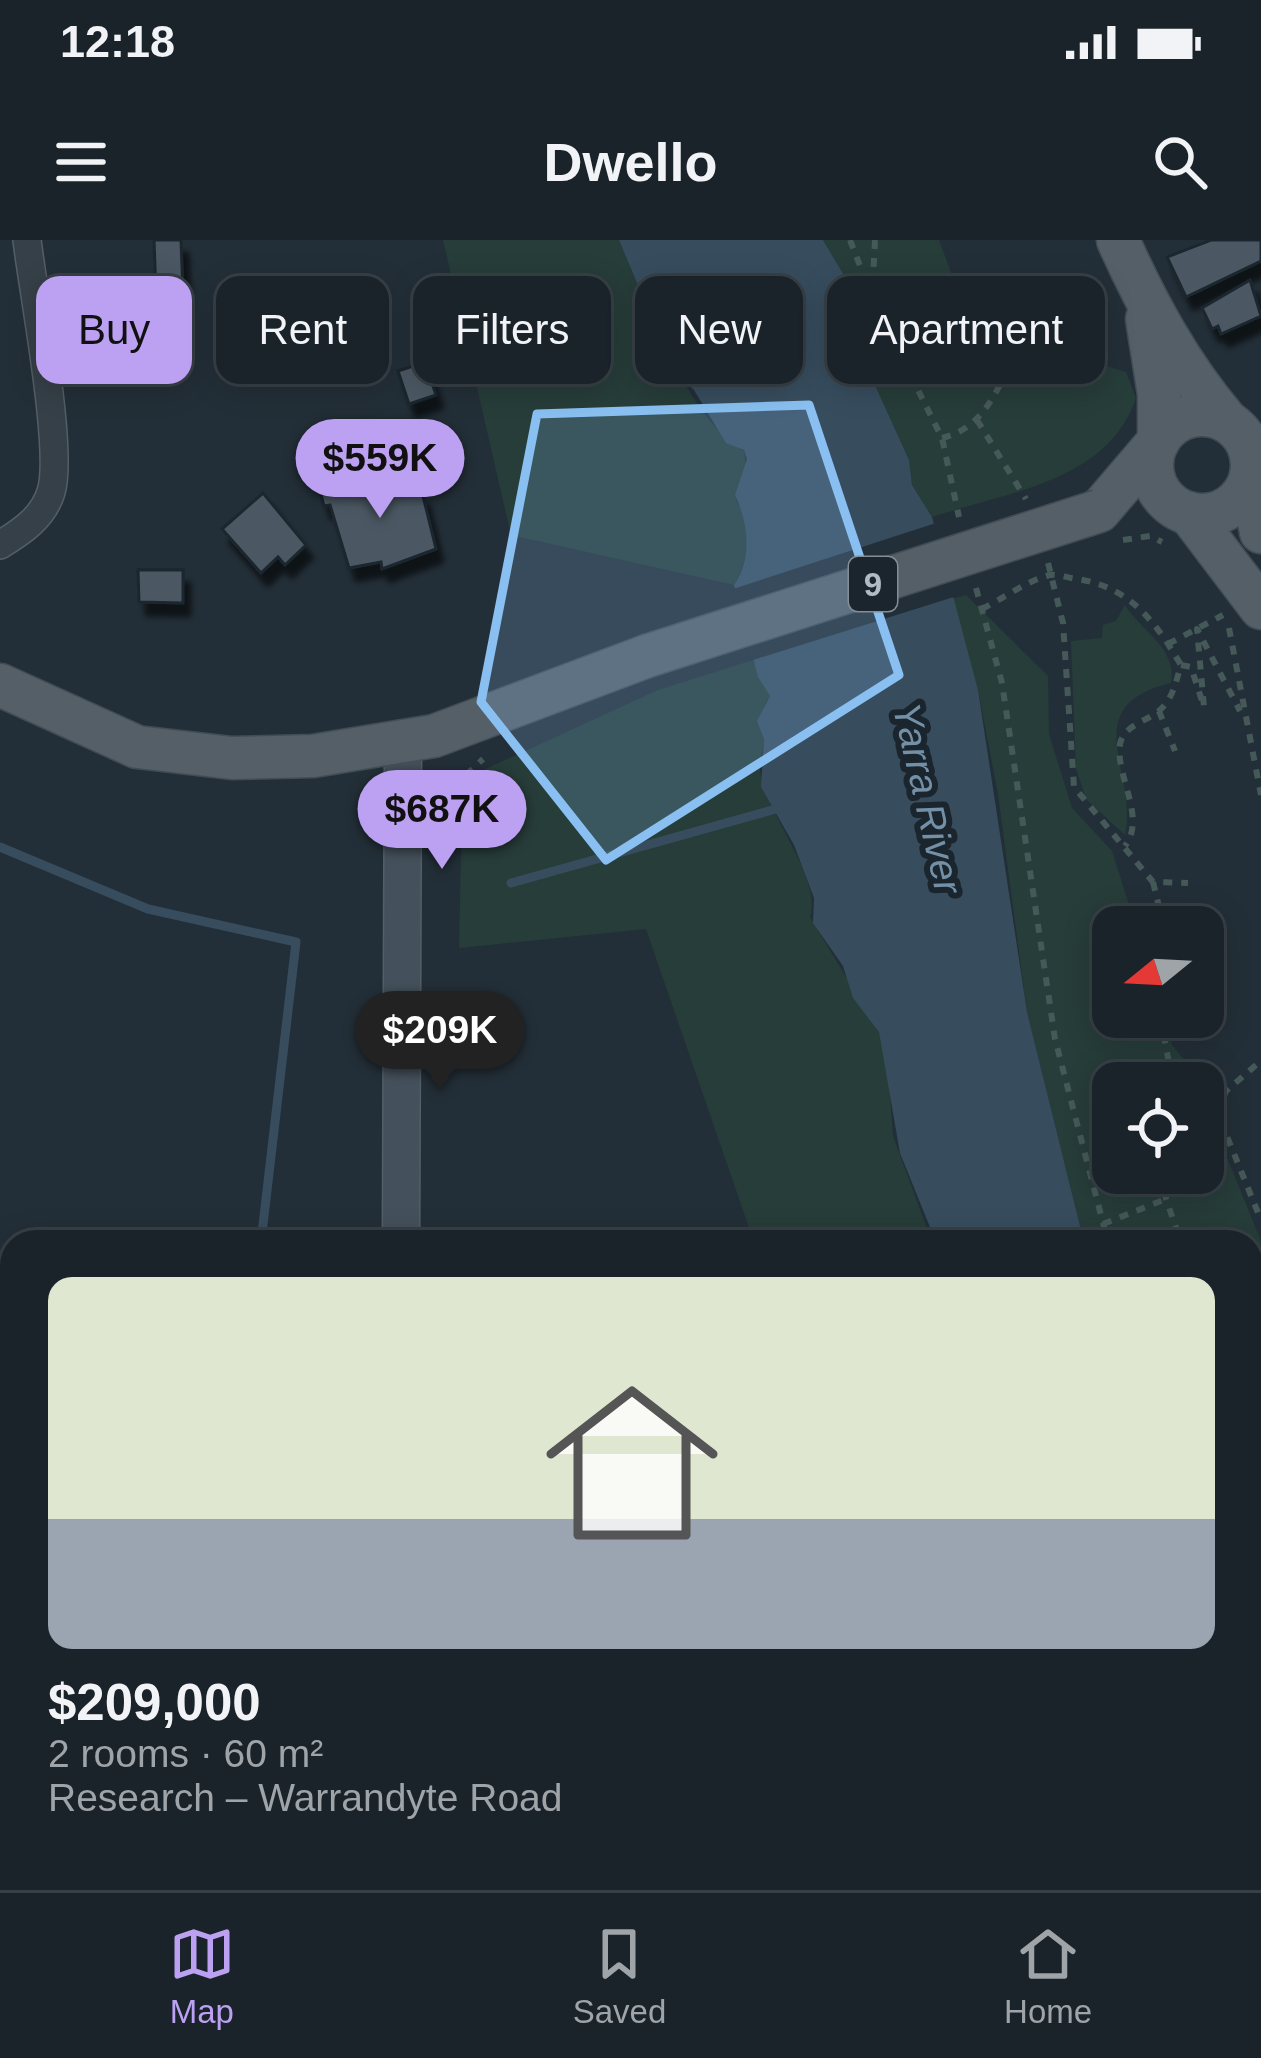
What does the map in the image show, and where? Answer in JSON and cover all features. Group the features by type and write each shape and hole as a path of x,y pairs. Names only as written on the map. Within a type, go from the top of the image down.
{"main road":[{"path":"1118,240 1144,299 1184,365 1247,442 1261,532"},
{"path":"1144,299 1159,394 1156,484 1236,608"},
{"path":"1105,526 1158,441 1188,416 1226,420"},
{"name":"9","path":"0,685 137,747 232,758 313,756 403,744 647,656 1105,526 1181,523 1235,503 1251,476"},
{"path":"400,1230 403,744"}],"street":[{"path":"0,545 41,513 52,490 52,438 27,240"}],"path":[{"path":"850,240 864,276"},
{"path":"873,276 874,240"},
{"path":"915,384 942,438 964,538"},
{"path":"942,438 961,433 977,420 996,384"},
{"path":"977,420 1021,487 1029,508"},
{"path":"1105,526 1150,536 1181,523"},
{"path":"1044,552 1067,662 1074,787 1092,815 1153,882 1159,906"},
{"path":"982,609 1052,574 1120,590 1168,644 1180,665 1173,693 1159,711 1128,729 1120,745 1132,814 1132,837 1125,846"},
{"path":"973,575 1002,683 1055,1039 1105,1230"},
{"path":"1168,644 1236,608 1244,718 1261,795"},
{"path":"1180,665 1191,667 1204,707 1197,629"},
{"path":"1197,629 1244,718"},
{"path":"1159,711 1175,751"},
{"path":"1153,882 1188,884"},
{"path":"1256,1065 1226,1091 1217,1112 1261,1220"},
{"path":"1166,1194 1177,1230"},
{"path":"1103,1224 1166,1199"}],"highlighted area":[{"path":"809,405 899,675 606,860 481,702 537,414"}],"green space":[{"path":"443,240 619,240 635,276 635,384 685,384 722,434 744,451 746,469 736,500 745,519 747,542 734,585 511,535 476,384 611,384 611,276 451,276"},
{"path":"823,240 939,240 952,276 844,276"},
{"path":"1105,366 1126,372 1136,398 1103,449 1079,466 1022,491 932,517 912,485 909,460 874,384 1105,384"},
{"path":"966,595 1048,676 1049,734 1072,808 1112,851 1129,906 1092,906 1092,1038 1170,1038 1186,1062 1092,1062 1092,1194 1224,1194 1224,1150 1257,1230 1081,1230 1027,1012 998,794 978,690 951,599"},
{"path":"1125,605 1164,650 1172,671 1171,683 1142,694 1125,708 1118,725 1125,835 1086,799 1076,769 1071,641 1102,638 1103,625 1116,621"},
{"path":"756,659 758,676 770,696 760,762 764,786 808,883 810,917 879,1032 888,1064 893,1136 928,1230 750,1230 646,929 459,948 462,810 481,771 658,690"}],"water":[{"name":"Yarra River","path":"619,240 823,240 844,276 827,276 827,384 874,384 909,460 912,485 932,517 978,690 1027,1012 1081,1230 931,1230 900,1153 879,1032 853,998 843,966 813,923 814,898 794,845 761,787 764,739 757,721 770,696 758,677 734,585 746,552 743,517 735,495 747,459 744,450 726,443 688,384 803,384 803,276 635,278"}],"pier":[{"path":"939,522 957,596 750,661 730,590"}],"building":[{"path":"154,240 181,240 182,276 155,276"},
{"path":"1211,240 1261,240 1261,261 1186,297 1167,257"},
{"path":"1250,280 1261,316 1221,334 1218,326 1212,329 1202,308"},
{"path":"413,366 413,384 432,384 436,395 409,404 398,371"},
{"path":"401,470 414,495 422,492 436,549 382,569 381,562 349,568 330,505 324,506 320,491"},
{"path":"263,493 306,545 285,565 278,557 261,573 222,529"},
{"path":"138,570 183,570 183,603 139,602"}],"waterway":[{"path":"511,883 783,807"},
{"path":"0,847 148,909 296,942 262,1230"}]}
